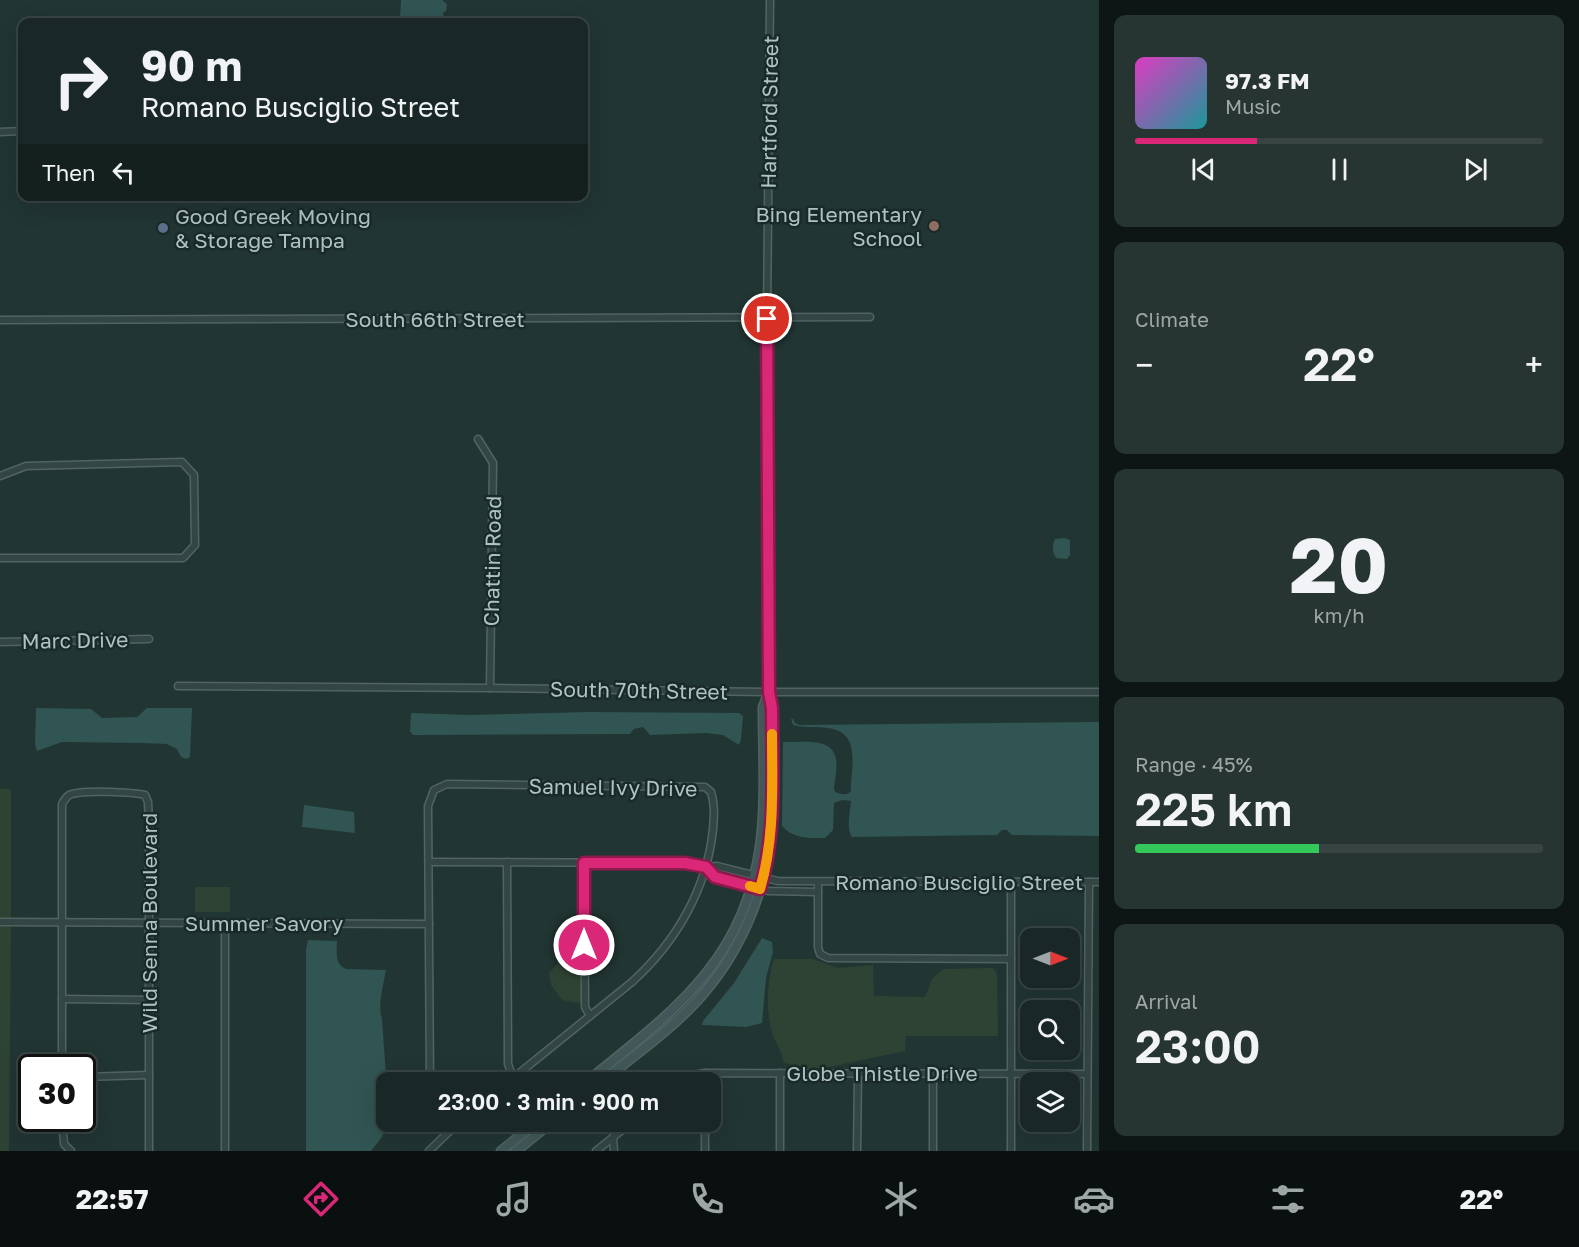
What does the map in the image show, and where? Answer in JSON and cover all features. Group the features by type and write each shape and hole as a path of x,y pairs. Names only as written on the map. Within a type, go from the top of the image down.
{"street":[{"name":"Hartford Street","path":"769,692 767,319 770,0"},
{"path":"0,132 18,131"},
{"name":"South 66th Street","path":"0,320 870,317"},
{"name":"Chattin Road","path":"478,439 493,463 490,688"},
{"path":"0,476 26,466 182,462 194,475 195,545 183,558 0,558"},
{"name":"Marc Drive","path":"0,642 149,639"},
{"name":"South 70th Street","path":"178,686 769,692 1099,692"},
{"path":"614,1072 674,1023 710,986 739,941 759,878 772,822 772,708 769,692"},
{"name":"Samuel Ivy Drive","path":"430,1072 428,806 434,790 447,784 694,786 705,788 711,792 713,800 712,841 706,867 693,902 673,938 641,974 520,1072"},
{"name":"Wild Senna Boulevard","path":"62,1054 62,804 65,798 72,794 136,793 145,795 148,802 149,1151"},
{"name":"Romano Busciglio Street","path":"429,862 685,863 706,867 717,866 778,881 1099,882"},
{"path":"507,862 507,1064 510,1072"},
{"path":"584,863 585,1007 590,1016"},
{"name":"Romano Busciglio Street","path":"706,867 715,877 775,893 818,892 818,882"},
{"path":"1011,882 1011,1151"},
{"path":"1087,1151 1089,882"},
{"path":"599,1072 665,1018 697,987 727,944 756,888"},
{"path":"818,892 818,947 820,954 828,958 1011,959"},
{"name":"Summer Savory","path":"0,922 429,924"},
{"path":"225,923 225,1151"},
{"path":"62,999 149,1000"},
{"name":"Globe Thistle Drive","path":"721,1073 1087,1074"},
{"path":"780,1073 780,1151"},
{"path":"857,1151 858,1073"},
{"path":"933,1073 933,1151"},
{"path":"96,1077 149,1075"},
{"path":"63,1132 64,1144 71,1151"},
{"path":"429,1151 448,1132"},
{"path":"501,1151 525,1132"},
{"path":"516,1151 540,1132"},
{"path":"596,1151 620,1132"},
{"path":"705,1132 705,1151"},
{"path":"614,1137 614,1151"}],"green space":[{"path":"0,789 11,789 11,919 0,919"},
{"path":"195,887 230,887 230,912 195,912"},
{"path":"0,925 11,926 9,1151 0,1151"},
{"path":"581,949 581,1002 562,1000 551,985 549,973 569,951"},
{"path":"774,959 813,959 838,968 873,965 874,996 925,997 932,979 943,969 994,969 997,975 998,1036 906,1036 905,1051 815,1070 784,1063 772,1034 768,1011 769,985"}],"water":[{"path":"401,0 442,0 447,4 444,18 400,16"},
{"path":"1055,539 1070,540 1070,555 1067,559 1056,558 1053,549"},
{"path":"36,708 91,709 102,718 137,717 147,708 192,708 190,757 186,759 181,757 177,749 167,744 142,743 62,742 37,751 35,744"},
{"path":"589,712 739,713 743,716 741,740 739,745 723,735 706,733 650,735 643,727 634,729 630,734 413,735 410,731 411,713 469,715"},
{"path":"791,719 799,725 1099,722 1099,836 1012,835 1007,830 1002,830 997,835 852,837 849,824 851,801 842,800 834,803 833,830 825,838 796,836 782,826 783,742 818,743 830,748 836,761 834,788 835,792 841,794 848,794 851,791 852,757 849,740 844,734 820,727 793,725"},
{"path":"304,805 354,812 355,833 302,827"},
{"path":"762,938 772,942 773,952 766,978 762,1023 746,1027 702,1025 734,983"},
{"path":"308,940 337,941 338,961 342,967 386,970 380,1008 386,1072 376,1072 376,1132 384,1132 371,1151 306,1151 306,950"}],"slow traffic":[{"path":"750,886 760,889 770,847 772,734"}],"place":[{"name":"Bing Elementary School","path":"934,226"},
{"name":"Good Greek Moving & Storage Tampa","path":"163,228"}],"route":[{"path":"584,945 584,863 685,863 706,867 715,877 760,889 763,879 770,847 772,822 767,319"}]}
